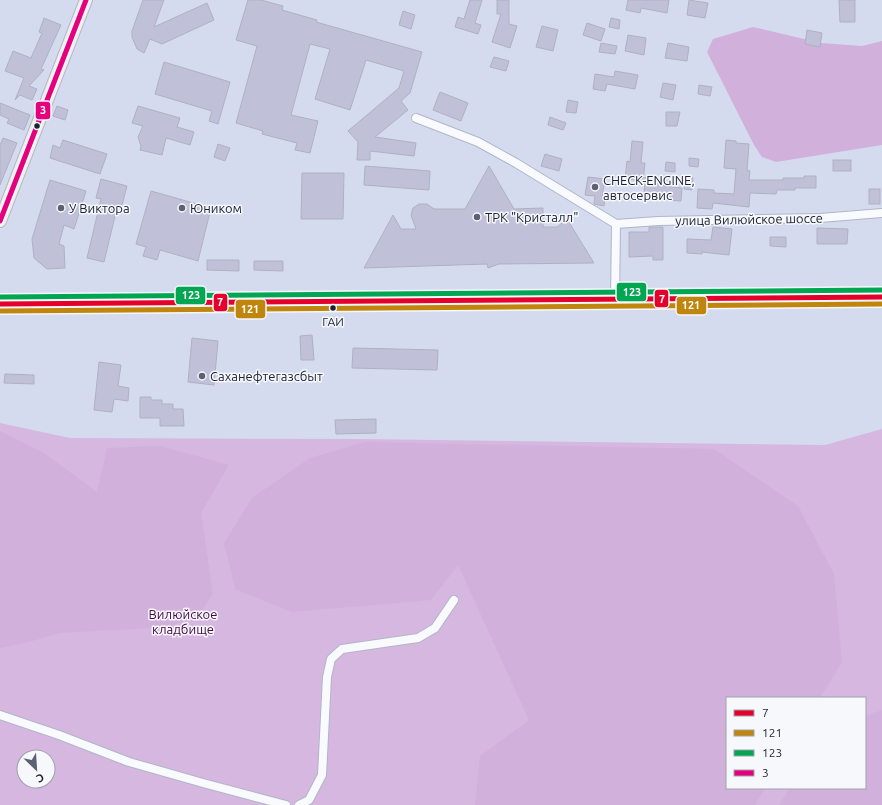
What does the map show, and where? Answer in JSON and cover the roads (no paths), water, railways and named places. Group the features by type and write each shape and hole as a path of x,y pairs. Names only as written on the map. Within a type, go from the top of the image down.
{"main road":[{"path":"0,221 86,0"},
{"path":"0,304 882,297"}],"street":[{"path":"416,118 484,145 616,224 615,300"},
{"name":"улица Вилюйское шоссе","path":"616,224 658,221 820,218 882,213"},
{"path":"299,805 309,800 322,776 327,677 331,659 342,650 418,638 435,628 454,600"},
{"path":"0,715 59,735 129,762 286,805"}],"place":[{"name":"CHECK-ENGINE, автосервис","path":"595,187"},
{"name":"У Виктора","path":"61,208"},
{"name":"Юником","path":"182,208"},
{"name":"ТРК \"Кристалл\"","path":"477,217"},
{"name":"ГАИ","path":"333,308"},
{"name":"Саханефтегазсбыт","path":"202,376"}],"park label":[{"name":"Вилюйское кладбище","path":"183,622"}]}
